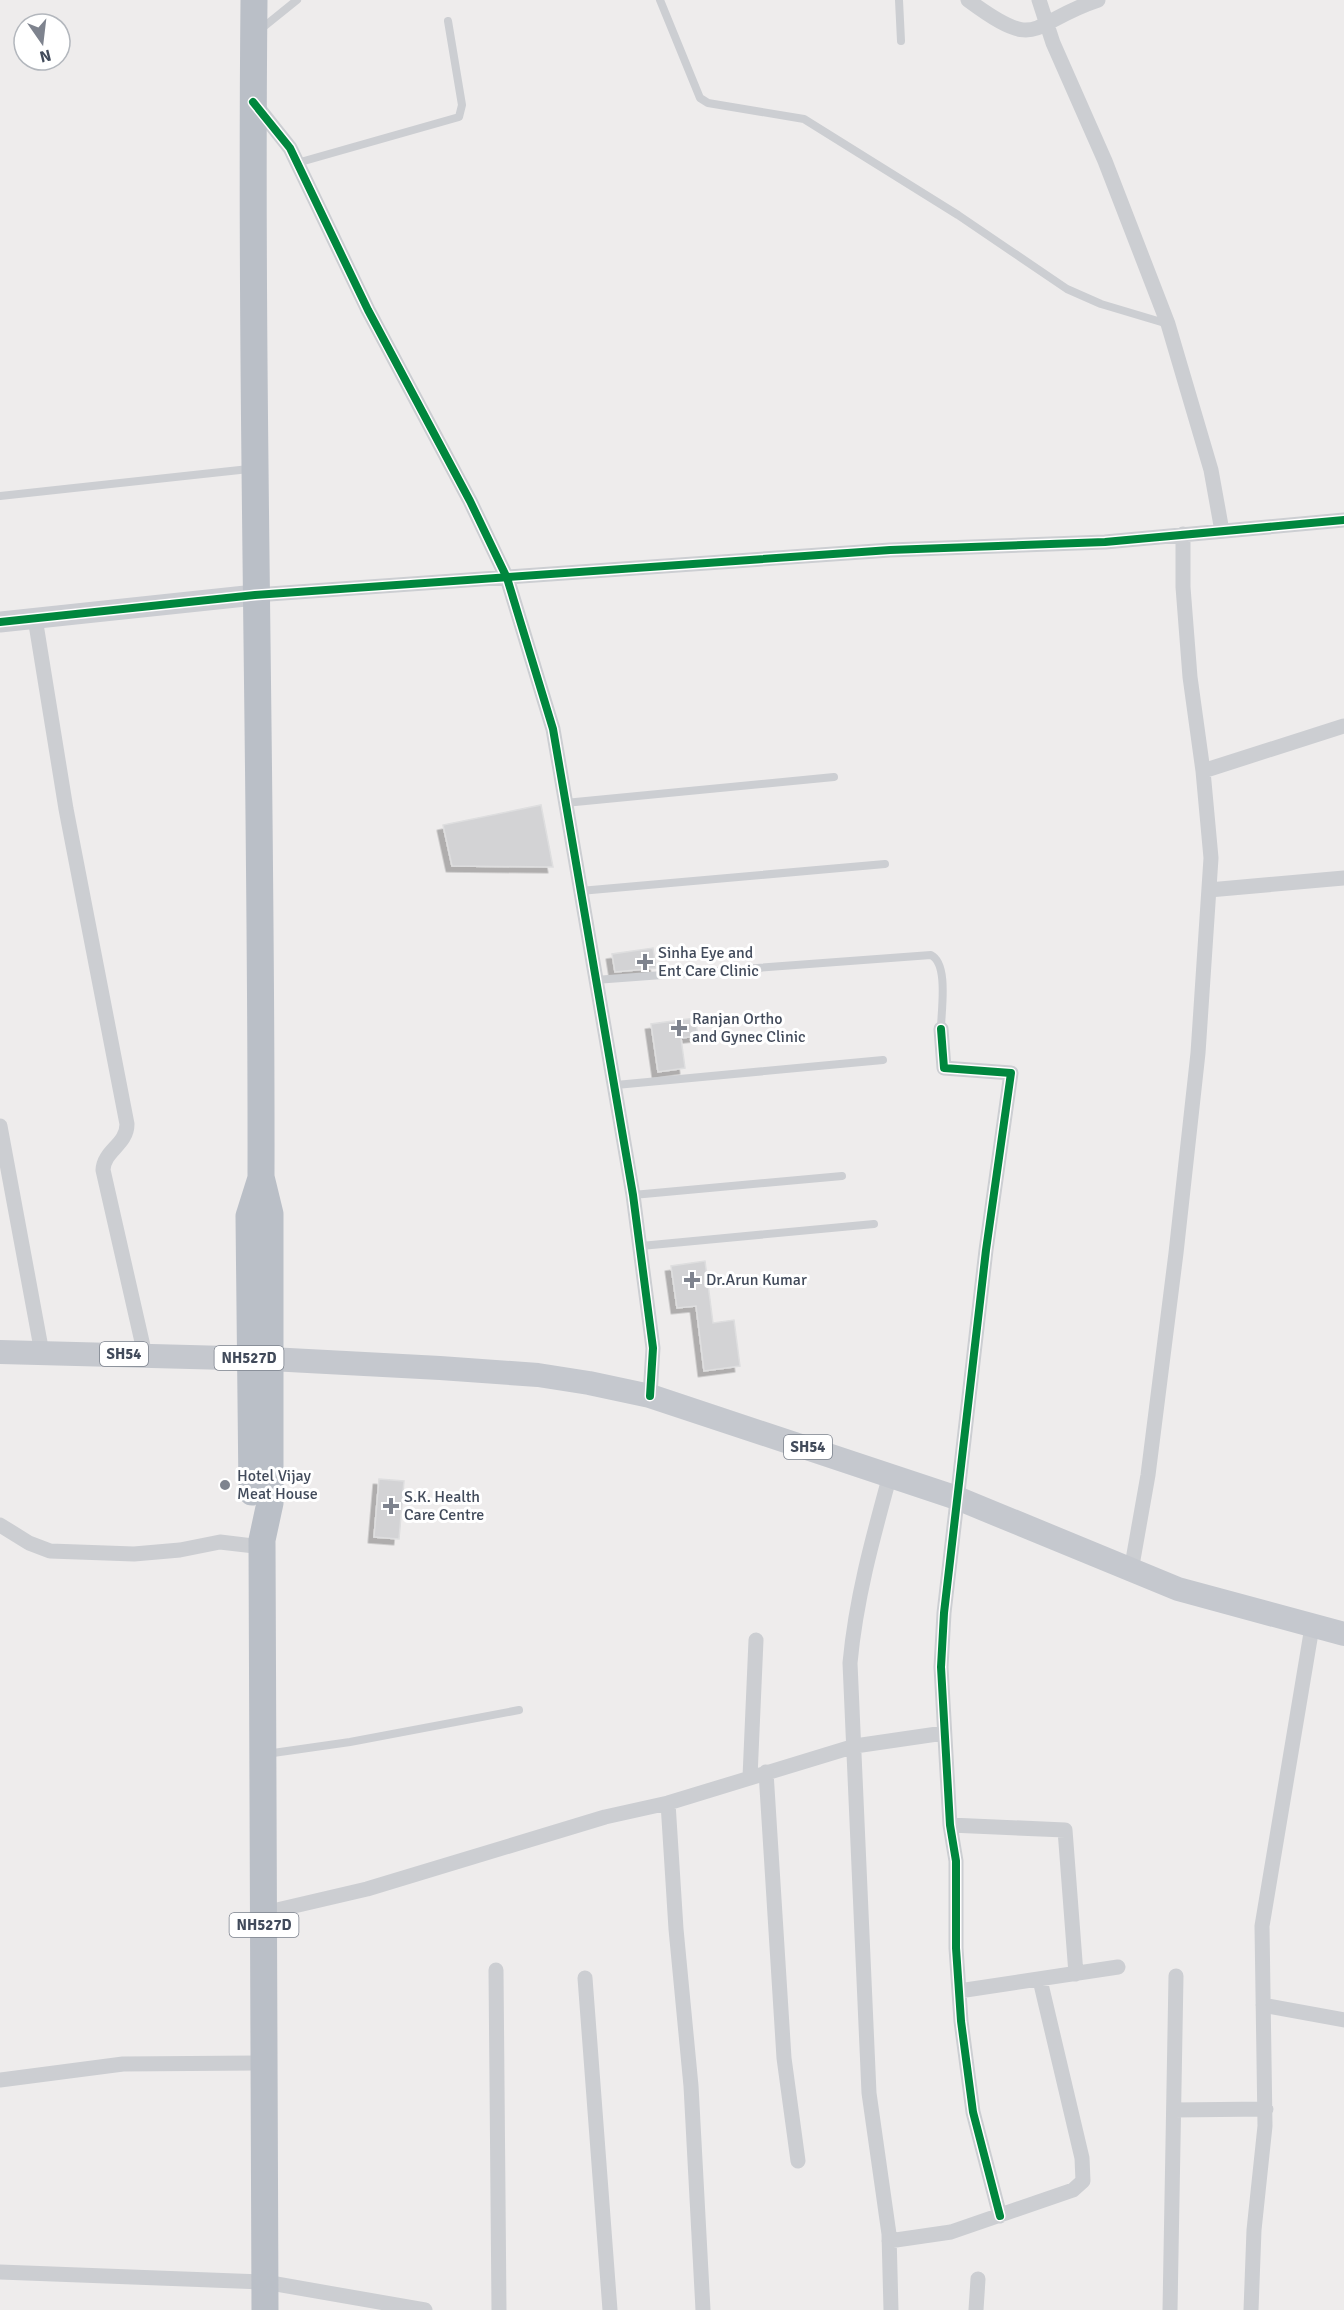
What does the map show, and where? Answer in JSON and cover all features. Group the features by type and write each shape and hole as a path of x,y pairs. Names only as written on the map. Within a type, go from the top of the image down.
{"highway":[{"name":"NH527D","path":"254,0 254,469 262,925 261,1178 270,1214 260,1358 270,1503 262,1544 266,2063 265,2310"}],"main road":[{"name":"SH54","path":"0,1352 260,1358 538,1375 651,1396 957,1498 1131,1570 1199,1595 1344,1634"}],"street":[{"path":"968,0 1009,28 1029,31 1046,26 1098,0"},
{"path":"1039,0 1046,26 1079,106 1106,161 1168,324 1211,470 1222,531"},
{"path":"253,102 290,148 368,310 470,501 507,578 553,729 594,980 616,1085 653,1348 651,1396"},
{"path":"0,622 255,595 890,550 1105,542 1344,520"},
{"path":"1131,1570 1149,1475 1176,1253 1198,1053 1211,858 1203,771 1190,677 1183,587 1183,534"},
{"path":"35,618 66,809 127,1124 126,1136 105,1159 103,1170 146,1355"},
{"path":"1203,771 1344,726"},
{"path":"1209,890 1344,878"},
{"path":"941,1029 944,1068 1011,1073 986,1250 943,1624 941,1667 950,1825 956,1862 959,1991 966,2074 972,2112 1000,2216"},
{"path":"0,1126 42,1353"},
{"path":"890,1475 854,1620 850,1702 855,1746 869,2092 890,2241 891,2310"},
{"path":"0,1525 29,1544 50,1551 134,1554 180,1550 220,1542 262,1544"},
{"path":"1251,2310 1254,2230 1266,2109 1262,1926 1312,1627"},
{"path":"750,1777 756,1640"},
{"path":"264,1913 367,1889 605,1817 668,1803 855,1746 944,1733"},
{"path":"766,1772 784,2058 798,2161"},
{"path":"668,1803 676,1929 691,2085 703,2310"},
{"path":"950,1825 1065,1830 1076,1974"},
{"path":"959,1991 1118,1967"},
{"path":"496,1970 499,2310"},
{"path":"1170,2310 1176,1976"},
{"path":"585,1978 610,2310"},
{"path":"890,2241 951,2232 1079,2186 1084,2176 1040,1980"},
{"path":"1263,2005 1344,2020"},
{"path":"0,2080 123,2064 266,2063"},
{"path":"1174,2110 1266,2109"},
{"path":"0,2272 265,2282 425,2310"},
{"path":"976,2310 978,2279"}],"lane":[{"path":"254,34 297,0"},
{"path":"660,0 700,98 708,103 804,119 958,215 1066,289 1101,304 1168,324"},
{"path":"899,0 901,41"},
{"path":"297,163 459,117 462,105 448,21"},
{"path":"0,496 254,469"},
{"path":"565,803 834,777"},
{"path":"580,891 885,864"},
{"path":"594,980 931,955 936,958 942,970 941,1029"},
{"path":"616,1085 883,1060"},
{"path":"633,1195 842,1176"},
{"path":"640,1246 874,1224"},
{"path":"263,1754 350,1742 519,1710"}],"building":[{"path":"541,805 553,867 452,866 443,825"},
{"path":"653,948 656,968 615,972 612,954"},
{"path":"695,1018 698,1036 681,1038 685,1068 658,1072 651,1024"},
{"path":"705,1261 713,1323 734,1320 740,1366 704,1371 696,1306 677,1308 671,1266"},
{"path":"379,1479 404,1481 399,1539 374,1537"}],"cycle path":[{"path":"253,102 290,148 368,310 470,501 507,578 553,729 633,1195 653,1348 650,1396"},
{"path":"0,622 255,595 890,550 1105,542 1344,520"},
{"path":"941,1029 944,1068 1011,1073 986,1250 944,1613 941,1667 950,1825 956,1861 956,1948 961,2021 973,2112 1000,2216"}],"place":[{"name":"Sinha Eye and Ent Care Clinic","path":"645,962"},
{"name":"Ranjan Ortho and Gynec Clinic","path":"679,1028"},
{"name":"Dr.Arun Kumar","path":"692,1280"},
{"name":"Hotel Vijay Meat House","path":"225,1485"},
{"name":"S.K. Health Care Centre","path":"391,1506"}]}
